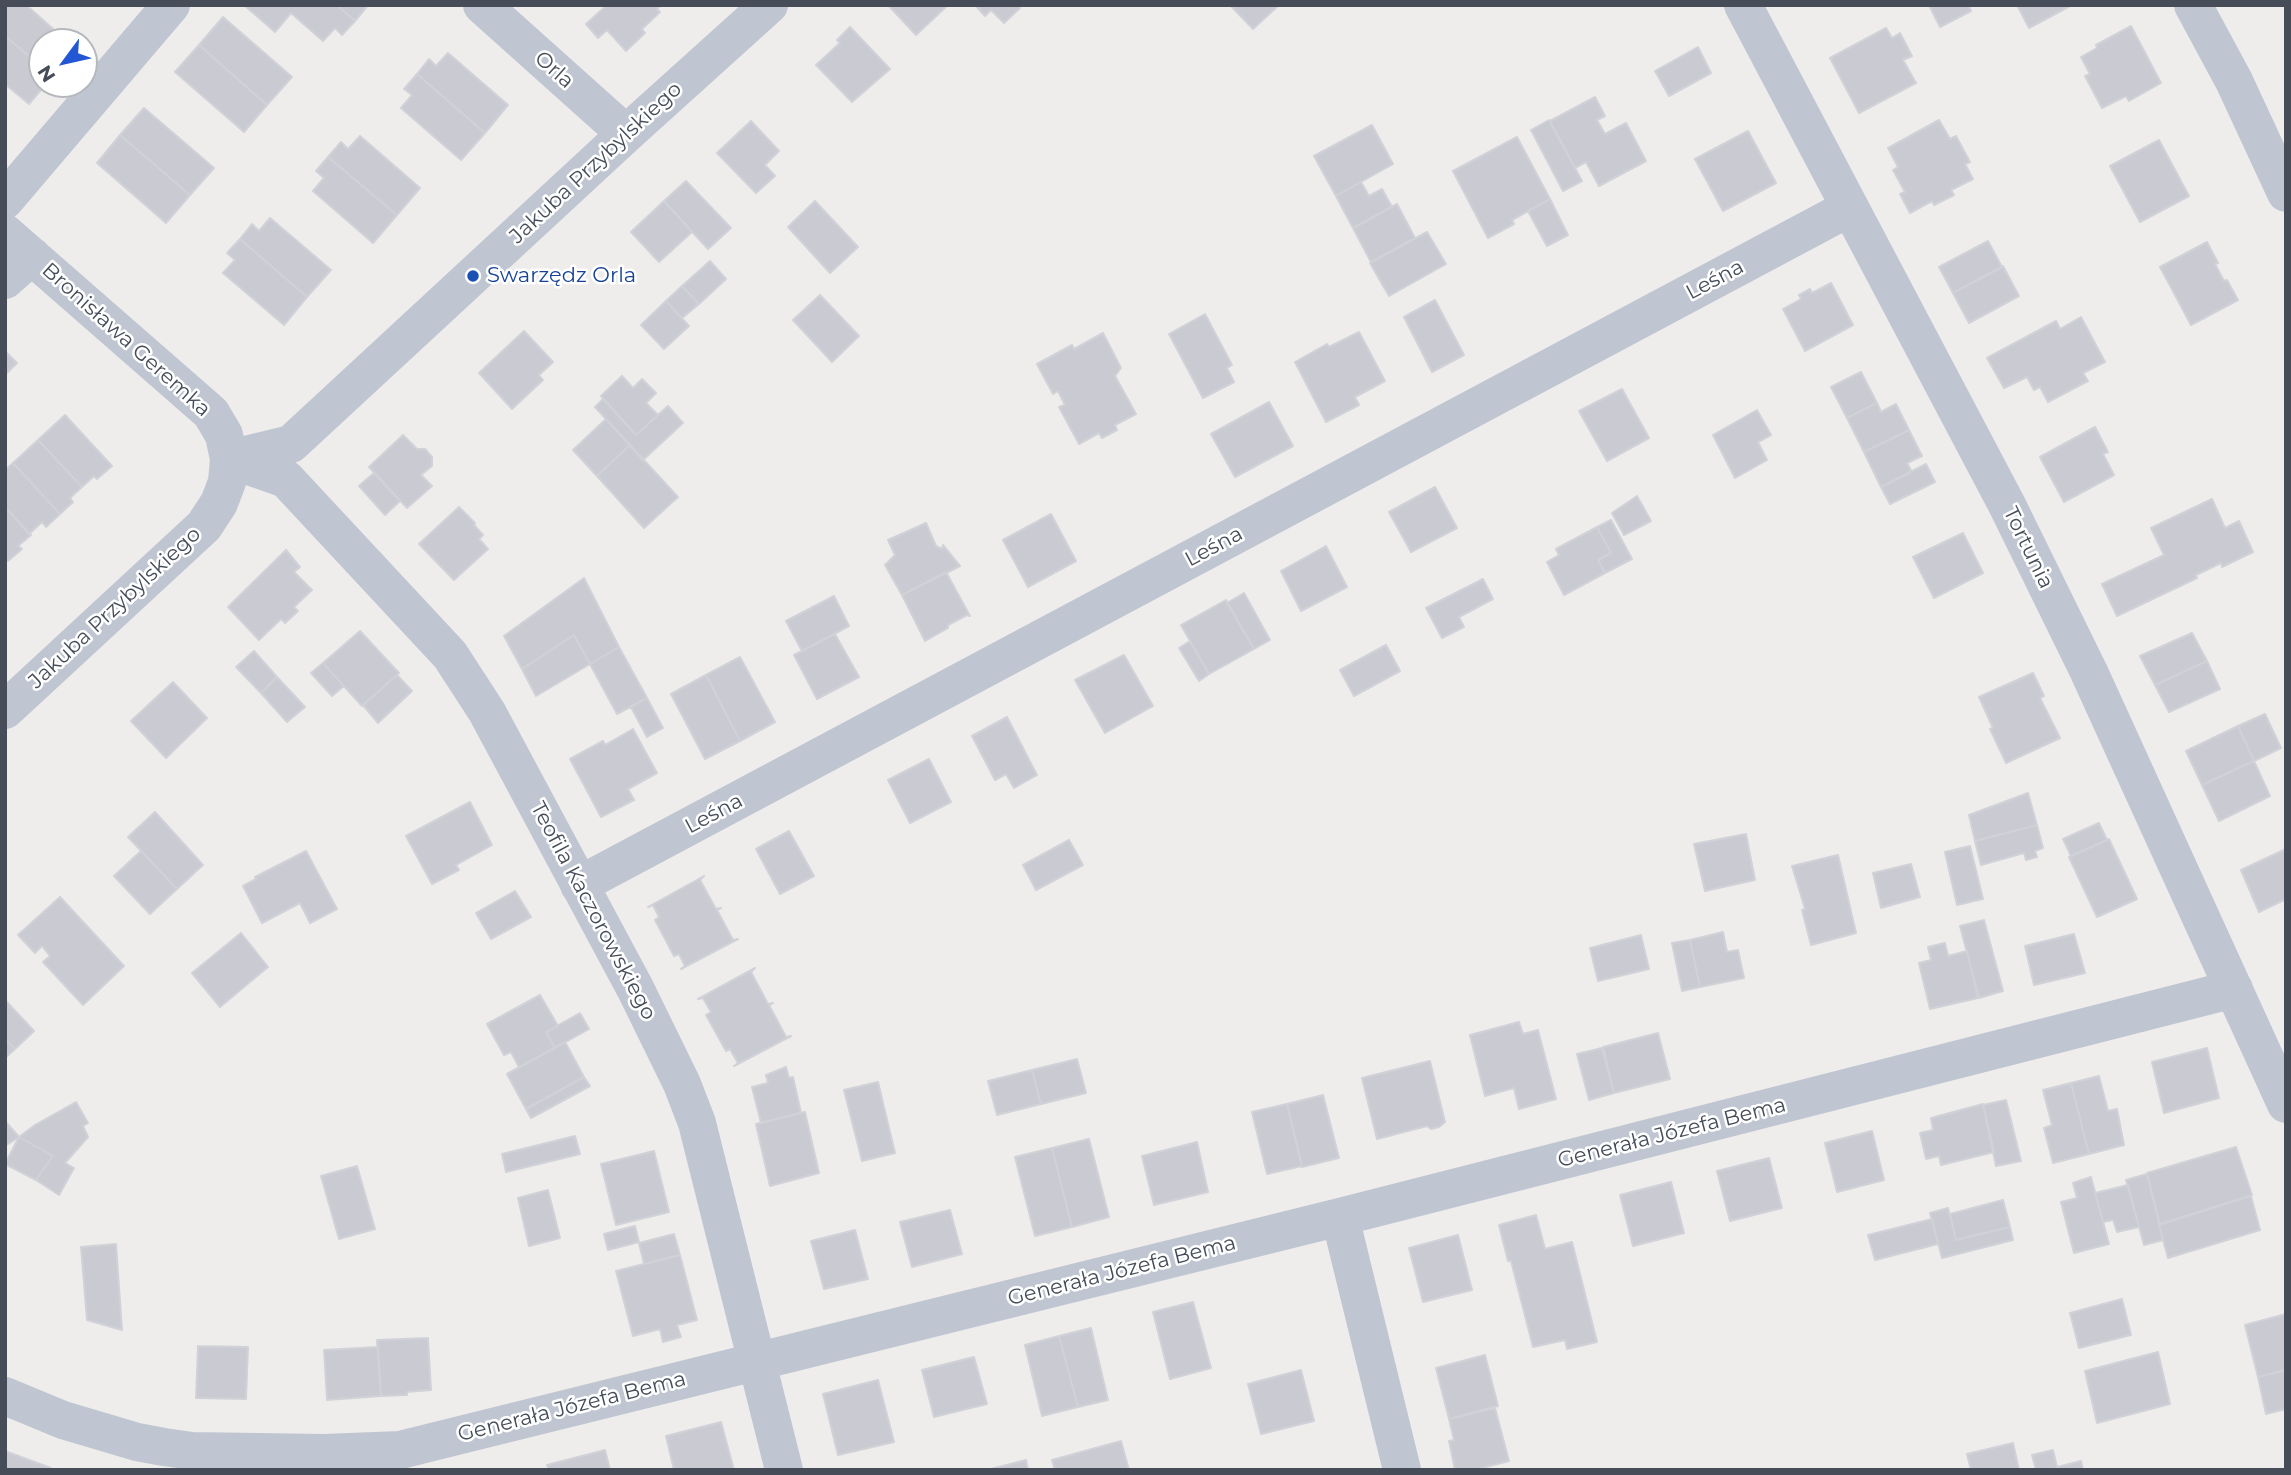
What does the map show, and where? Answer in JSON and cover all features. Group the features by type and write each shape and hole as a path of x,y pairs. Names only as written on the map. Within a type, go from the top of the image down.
{"street":[{"path":"5,200 171,5"},
{"name":"Orla","path":"482,5 626,134"},
{"name":"Jakuba Przybylskiego","path":"5,710 204,526 219,503 227,482 229,459 291,444 769,5"},
{"name":"Tortunia","path":"1743,5 2007,505 2089,672 2286,1104"},
{"path":"2193,5 2234,81 2286,193"},
{"name":"Leśna","path":"579,886 1850,208"},
{"name":"Bronisława Geremka","path":"14,256 211,413 224,435 229,459"},
{"name":"Teofila Kaczorowskiego","path":"229,459 286,479 450,655 487,712 648,1013 682,1084 697,1123 784,1470"},
{"name":"Generała Józefa Bema","path":"5,1396 63,1420 137,1442 192,1451 324,1453 400,1450 1340,1217 2234,989"},
{"path":"1340,1217 1402,1470"}],"building":[{"path":"5,5 26,5 52,28 28,28 28,55 5,36"},
{"path":"244,5 337,5 355,21 342,35 335,28 323,41 291,13 275,32"},
{"path":"337,5 368,5 355,21"},
{"path":"607,5 661,5 657,9 660,12 642,29 645,33 626,51 607,30 598,38 586,24"},
{"path":"888,5 948,5 916,35"},
{"path":"975,5 1018,5 1020,8 1004,23 991,10 985,16"},
{"path":"1230,5 1279,5 1253,29"},
{"path":"1929,5 1968,5 1971,11 1940,27"},
{"path":"2017,5 2072,5 2029,28"},
{"path":"223,17 292,77 267,105 199,45"},
{"path":"2131,26 2161,83 2129,101 2126,96 2102,108 2085,76 2090,74 2081,57 2097,48 2096,45"},
{"path":"850,27 890,69 852,102 816,65 840,43 837,40"},
{"path":"1886,28 1892,38 1900,33 1912,56 1903,60 1916,83 1859,113 1830,58"},
{"path":"5,36 28,55 28,98 34,98 29,104 5,84"},
{"path":"199,45 267,105 244,132 175,72"},
{"path":"1698,47 1711,73 1669,96 1655,71"},
{"path":"448,53 508,105 485,133 417,74 429,59 436,66"},
{"path":"417,74 485,133 461,160 401,108 412,95 404,89"},
{"path":"1595,97 1605,116 1597,120 1605,134 1626,123 1646,161 1599,186 1586,162 1575,168 1550,121"},
{"path":"144,108 214,168 190,195 120,135"},
{"path":"1549,120 1582,181 1563,191 1531,130"},
{"path":"1939,120 1950,139 1956,136 1970,162 1965,164 1973,179 1951,190 1954,195 1934,205 1932,201 1910,213 1900,194 1905,192 1893,170 1898,167 1888,148"},
{"path":"751,121 779,151 765,165 775,176 756,193 717,153"},
{"path":"1372,125 1393,164 1336,196 1314,156"},
{"path":"1748,131 1776,183 1723,211 1695,159"},
{"path":"120,135 190,195 166,223 97,163"},
{"path":"360,136 420,188 397,215 328,157 341,142 348,149"},
{"path":"1517,137 1550,199 1512,220 1514,224 1488,238 1453,171"},
{"path":"2159,140 2189,196 2140,222 2110,166"},
{"path":"328,157 397,215 373,243 313,191 324,178 316,171"},
{"path":"686,181 731,228 708,249 664,201"},
{"path":"1361,182 1369,196 1382,189 1392,207 1353,228 1336,196"},
{"path":"1550,199 1568,235 1547,246 1528,211"},
{"path":"664,201 692,232 659,262 631,232"},
{"path":"815,201 858,247 830,273 788,227"},
{"path":"1397,204 1415,238 1371,262 1353,228"},
{"path":"270,218 331,270 307,297 240,239 252,224 259,231"},
{"path":"1427,232 1446,264 1389,296 1370,263"},
{"path":"240,239 307,297 284,325 223,273 235,260 227,253"},
{"path":"1988,241 2002,267 1953,293 1939,267"},
{"path":"2207,242 2224,281 2227,280 2238,300 2191,325 2160,267"},
{"path":"710,261 726,279 699,304 682,286"},
{"path":"2003,266 2019,296 1969,323 1953,293"},
{"path":"1831,283 1853,325 1805,351 1783,309 1801,299 1799,295 1810,289 1812,293"},
{"path":"682,286 699,304 682,318 666,301"},
{"path":"820,295 859,336 832,362 793,320"},
{"path":"1435,300 1464,355 1432,372 1404,317"},
{"path":"666,301 689,326 664,349 641,325"},
{"path":"1205,314 1232,365 1227,368 1234,382 1203,398 1169,334"},
{"path":"2081,317 2105,362 2083,373 2088,381 2048,402 2040,387 2034,390 2027,377 2004,388 1987,358 2056,321 2060,329"},
{"path":"524,331 553,362 539,375 543,380 512,409 479,373"},
{"path":"1359,332 1385,381 1355,397 1359,405 1326,422 1295,362 1327,344 1329,347"},
{"path":"1103,333 1121,368 1115,376 1136,414 1115,425 1117,430 1102,438 1099,433 1079,444 1059,407 1065,405 1058,391 1053,394 1037,364 1072,345 1074,349"},
{"path":"5,351 17,363 5,375"},
{"path":"1861,372 1877,403 1847,418 1831,387"},
{"path":"622,376 633,388 642,379 656,393 646,403 658,415 636,435 601,396"},
{"path":"1622,389 1649,438 1607,461 1579,411"},
{"path":"603,399 636,435 668,406 683,423 643,460 595,407"},
{"path":"1269,402 1293,446 1235,477 1211,434"},
{"path":"1877,403 1881,412 1896,404 1909,430 1864,452 1847,418"},
{"path":"1757,410 1771,435 1758,442 1767,460 1735,478 1713,435"},
{"path":"65,415 112,466 97,479 94,476 82,487 38,440"},
{"path":"606,419 630,445 597,476 573,450"},
{"path":"2095,427 2108,452 2103,454 2114,475 2064,502 2040,457"},
{"path":"1909,430 1922,456 1907,463 1912,472 1881,487 1864,452"},
{"path":"403,435 417,449 425,449 432,457 432,466 421,475 432,486 407,508 369,467"},
{"path":"38,440 82,487 70,498 73,502 60,514 13,463"},
{"path":"630,445 678,497 644,528 597,476"},
{"path":"13,463 60,514 46,527 42,522 29,534 5,507 5,470"},
{"path":"1926,464 1935,482 1890,504 1881,487"},
{"path":"374,473 400,501 385,515 359,486"},
{"path":"1435,487 1457,528 1411,552 1389,512"},
{"path":"1637,496 1651,521 1624,535 1612,513"},
{"path":"2212,499 2225,528 2239,521 2253,552 2222,567 2221,563 2196,575 2197,578 2117,616 2102,584 2164,555 2151,528"},
{"path":"5,507 31,535 18,546 22,549 8,561 5,558"},
{"path":"459,507 475,523 483,535 479,539 488,549 454,580 419,544"},
{"path":"1051,514 1076,561 1028,587 1003,540"},
{"path":"1611,520 1632,559 1605,573 1598,560 1611,553 1597,527"},
{"path":"926,523 936,546 942,549 943,545 960,566 902,595 885,565 895,555 888,540"},
{"path":"1597,527 1611,553 1598,560 1605,573 1564,595 1547,562 1559,555 1556,549"},
{"path":"1963,533 1983,573 1934,598 1913,557"},
{"path":"1326,546 1347,587 1301,611 1281,571"},
{"path":"286,550 300,567 294,572 312,590 294,607 298,611 285,623 281,619 259,640 228,607"},
{"path":"946,572 970,616 948,625 948,628 925,641 902,595"},
{"path":"584,578 619,647 590,664 574,635 522,669 504,636"},
{"path":"1483,579 1493,599 1459,617 1464,627 1442,638 1426,608"},
{"path":"1244,593 1270,640 1254,649 1227,603"},
{"path":"834,596 849,626 802,651 786,621"},
{"path":"1226,600 1254,649 1209,674 1181,625"},
{"path":"360,631 399,673 362,706 323,663"},
{"path":"2192,633 2207,661 2155,685 2140,656"},
{"path":"835,634 859,677 817,699 794,655"},
{"path":"574,635 590,664 536,696 522,669"},
{"path":"1190,641 1209,674 1199,681 1179,648"},
{"path":"1386,645 1400,671 1354,696 1340,670"},
{"path":"619,647 647,698 617,714 590,664"},
{"path":"254,651 277,677 261,693 236,667"},
{"path":"1124,655 1153,706 1105,733 1075,680"},
{"path":"740,657 775,722 740,741 706,675"},
{"path":"2207,661 2220,689 2169,712 2155,685"},
{"path":"323,663 344,686 332,696 311,673"},
{"path":"2033,673 2044,696 2040,698 2060,738 2006,763 1979,697"},
{"path":"397,675 412,691 378,723 363,705"},
{"path":"706,675 740,741 705,759 671,694"},
{"path":"277,677 305,707 287,722 261,693"},
{"path":"173,682 207,718 166,758 131,721"},
{"path":"647,698 663,728 647,737 631,707"},
{"path":"2265,714 2281,748 2254,761 2238,726"},
{"path":"1007,717 1037,775 1014,788 1006,774 995,780 972,736"},
{"path":"2238,726 2254,761 2202,785 2186,751"},
{"path":"633,729 657,773 628,789 634,800 601,817 570,759 603,741 605,745"},
{"path":"929,759 951,802 910,823 888,780"},
{"path":"2254,761 2270,796 2219,821 2202,785"},
{"path":"2028,793 2037,825 1975,841 1969,815"},
{"path":"470,802 492,845 456,865 459,870 432,884 406,836"},
{"path":"155,812 203,865 177,889 128,837"},
{"path":"2099,823 2107,840 2071,856 2063,839"},
{"path":"2037,825 2043,848 2035,851 2037,857 2026,860 2024,853 1981,865 1975,841"},
{"path":"789,831 814,876 780,894 756,849"},
{"path":"1746,834 1755,880 1705,891 1694,844"},
{"path":"2109,839 2137,899 2097,917 2069,857"},
{"path":"1069,840 1083,865 1036,890 1023,865"},
{"path":"1970,846 1983,899 1957,905 1945,852"},
{"path":"2286,849 2286,899 2259,912 2241,870"},
{"path":"141,851 177,889 150,914 114,876"},
{"path":"306,851 337,909 310,923 300,903 262,923 243,886"},
{"path":"1838,855 1856,933 1811,945 1802,910 1805,909 1792,866"},
{"path":"1911,864 1920,897 1881,908 1873,873"},
{"path":"704,876 700,880 716,909 721,908 717,910 733,940 738,939 681,969 685,966 679,954 674,956 655,920 659,917 653,905 648,907"},
{"path":"515,891 531,917 491,939 476,913"},
{"path":"60,897 124,966 83,1005 43,962 50,956 42,946 35,953 18,935"},
{"path":"1984,920 2003,991 1979,998 1960,926"},
{"path":"1723,932 1727,952 1738,950 1744,978 1700,987 1690,940"},
{"path":"241,933 268,967 220,1007 192,973"},
{"path":"2074,934 2085,973 2034,985 2025,946"},
{"path":"1641,935 1649,969 1598,981 1590,948"},
{"path":"1690,940 1700,987 1682,991 1672,943"},
{"path":"1945,943 1948,956 1967,951 1978,998 1930,1009 1919,963 1931,960 1928,947"},
{"path":"755,968 751,972 768,1004 773,1003 769,1005 786,1037 791,1036 734,1066 738,1063 730,1049 726,1051 706,1015 711,1012 703,998 698,999"},
{"path":"540,995 558,1026 546,1032 555,1048 507,1074 519,1067 511,1052 504,1055 487,1024"},
{"path":"5,1000 34,1031 15,1049 5,1039"},
{"path":"580,1013 589,1029 555,1048 546,1032"},
{"path":"1519,1022 1523,1034 1538,1030 1556,1099 1519,1109 1514,1088 1485,1096 1470,1035"},
{"path":"1658,1033 1670,1079 1614,1093 1603,1047"},
{"path":"5,1039 15,1049 5,1058"},
{"path":"565,1042 584,1077 526,1109 507,1074"},
{"path":"1602,1048 1614,1093 1589,1100 1577,1054"},
{"path":"2207,1048 2219,1098 2164,1113 2152,1062"},
{"path":"1077,1059 1086,1093 1041,1104 1032,1070"},
{"path":"1430,1061 1445,1122 1431,1129 1427,1126 1377,1139 1362,1078"},
{"path":"786,1067 789,1078 793,1077 801,1113 761,1123 752,1087 768,1083 766,1075"},
{"path":"1032,1070 1041,1104 997,1115 988,1081"},
{"path":"2099,1076 2108,1111 2117,1109 2124,1145 2089,1154 2071,1083"},
{"path":"584,1077 590,1086 531,1118 526,1109"},
{"path":"878,1082 895,1153 862,1161 844,1090"},
{"path":"2071,1083 2089,1154 2053,1163 2044,1128 2052,1125 2043,1090"},
{"path":"1323,1095 1339,1158 1302,1167 1287,1104"},
{"path":"2006,1100 2021,1161 1996,1166 1983,1105"},
{"path":"76,1102 88,1123 83,1126 88,1137 65,1163 74,1168 59,1195 36,1180 53,1156 19,1137"},
{"path":"1287,1104 1302,1166 1267,1174 1252,1112"},
{"path":"1983,1104 1994,1152 1941,1165 1939,1156 1926,1159 1920,1133 1933,1130 1931,1118"},
{"path":"805,1112 819,1173 770,1186 756,1124"},
{"path":"5,1121 19,1137 5,1146"},
{"path":"1872,1131 1884,1180 1837,1192 1825,1143"},
{"path":"575,1136 580,1154 506,1172 502,1154"},
{"path":"19,1137 53,1156 36,1180 5,1164"},
{"path":"1089,1139 1109,1217 1072,1227 1052,1148"},
{"path":"1197,1142 1208,1192 1154,1205 1142,1156"},
{"path":"2236,1147 2252,1195 2160,1224 2147,1173"},
{"path":"1052,1148 1072,1227 1035,1236 1015,1157"},
{"path":"654,1151 669,1212 616,1225 601,1164"},
{"path":"1769,1158 1782,1208 1730,1221 1717,1171"},
{"path":"357,1166 375,1229 339,1239 321,1176"},
{"path":"2147,1174 2163,1240 2144,1245 2126,1180"},
{"path":"2091,1177 2109,1244 2074,1253 2061,1202 2077,1198 2073,1183"},
{"path":"1671,1182 1684,1233 1633,1246 1620,1195"},
{"path":"2128,1185 2139,1227 2117,1232 2113,1220 2103,1222 2095,1193"},
{"path":"548,1190 560,1238 529,1246 518,1198"},
{"path":"2251,1196 2260,1230 2168,1258 2159,1225"},
{"path":"2003,1200 2010,1227 1956,1240 1950,1214"},
{"path":"1948,1208 1956,1240 2010,1227 2013,1240 1942,1258 1930,1213"},
{"path":"950,1210 962,1254 912,1267 900,1222"},
{"path":"1536,1215 1545,1249 1572,1242 1597,1342 1567,1349 1565,1340 1533,1347 1499,1225"},
{"path":"1932,1219 1938,1244 1875,1260 1868,1235"},
{"path":"635,1226 639,1242 608,1250 604,1234"},
{"path":"855,1230 868,1279 824,1289 811,1241"},
{"path":"674,1234 680,1255 644,1264 639,1243"},
{"path":"1458,1235 1472,1290 1423,1302 1409,1248"},
{"path":"116,1244 122,1330 87,1320 81,1247"},
{"path":"680,1255 697,1320 677,1325 681,1337 663,1342 660,1329 633,1336 616,1271"},
{"path":"2122,1299 2131,1335 2079,1348 2070,1313"},
{"path":"1193,1302 1211,1368 1170,1379 1153,1312"},
{"path":"2286,1314 2286,1370 2258,1377 2245,1325"},
{"path":"1091,1328 1108,1400 1078,1407 1059,1336"},
{"path":"1059,1336 1078,1407 1042,1416 1025,1345"},
{"path":"428,1338 431,1390 407,1392 407,1395 381,1396 377,1340"},
{"path":"198,1346 248,1347 246,1399 196,1398"},
{"path":"378,1347 381,1396 327,1400 324,1350"},
{"path":"2158,1352 2170,1404 2097,1423 2085,1371"},
{"path":"1485,1355 1498,1406 1449,1419 1436,1368"},
{"path":"974,1357 987,1404 934,1417 922,1370"},
{"path":"1301,1370 1314,1421 1261,1434 1248,1384"},
{"path":"2286,1370 2286,1409 2266,1414 2258,1377"},
{"path":"878,1380 894,1442 838,1455 823,1394"},
{"path":"1495,1408 1509,1461 1474,1470 1455,1470 1449,1441 1454,1440 1449,1419"},
{"path":"721,1422 734,1470 674,1470 666,1436"},
{"path":"1121,1441 1129,1470 1055,1470 1052,1460"},
{"path":"2013,1443 2019,1470 1971,1470 1967,1454"},
{"path":"605,1450 610,1470 549,1470 547,1465"},
{"path":"2053,1450 2057,1467 2081,1461 2083,1470 2036,1470 2032,1455"},
{"path":"5,1451 51,1468 5,1470"},
{"path":"1026,1460 1028,1470 987,1470"}],"place":[{"name":"Swarzędz Orla","path":"473,276"}]}
